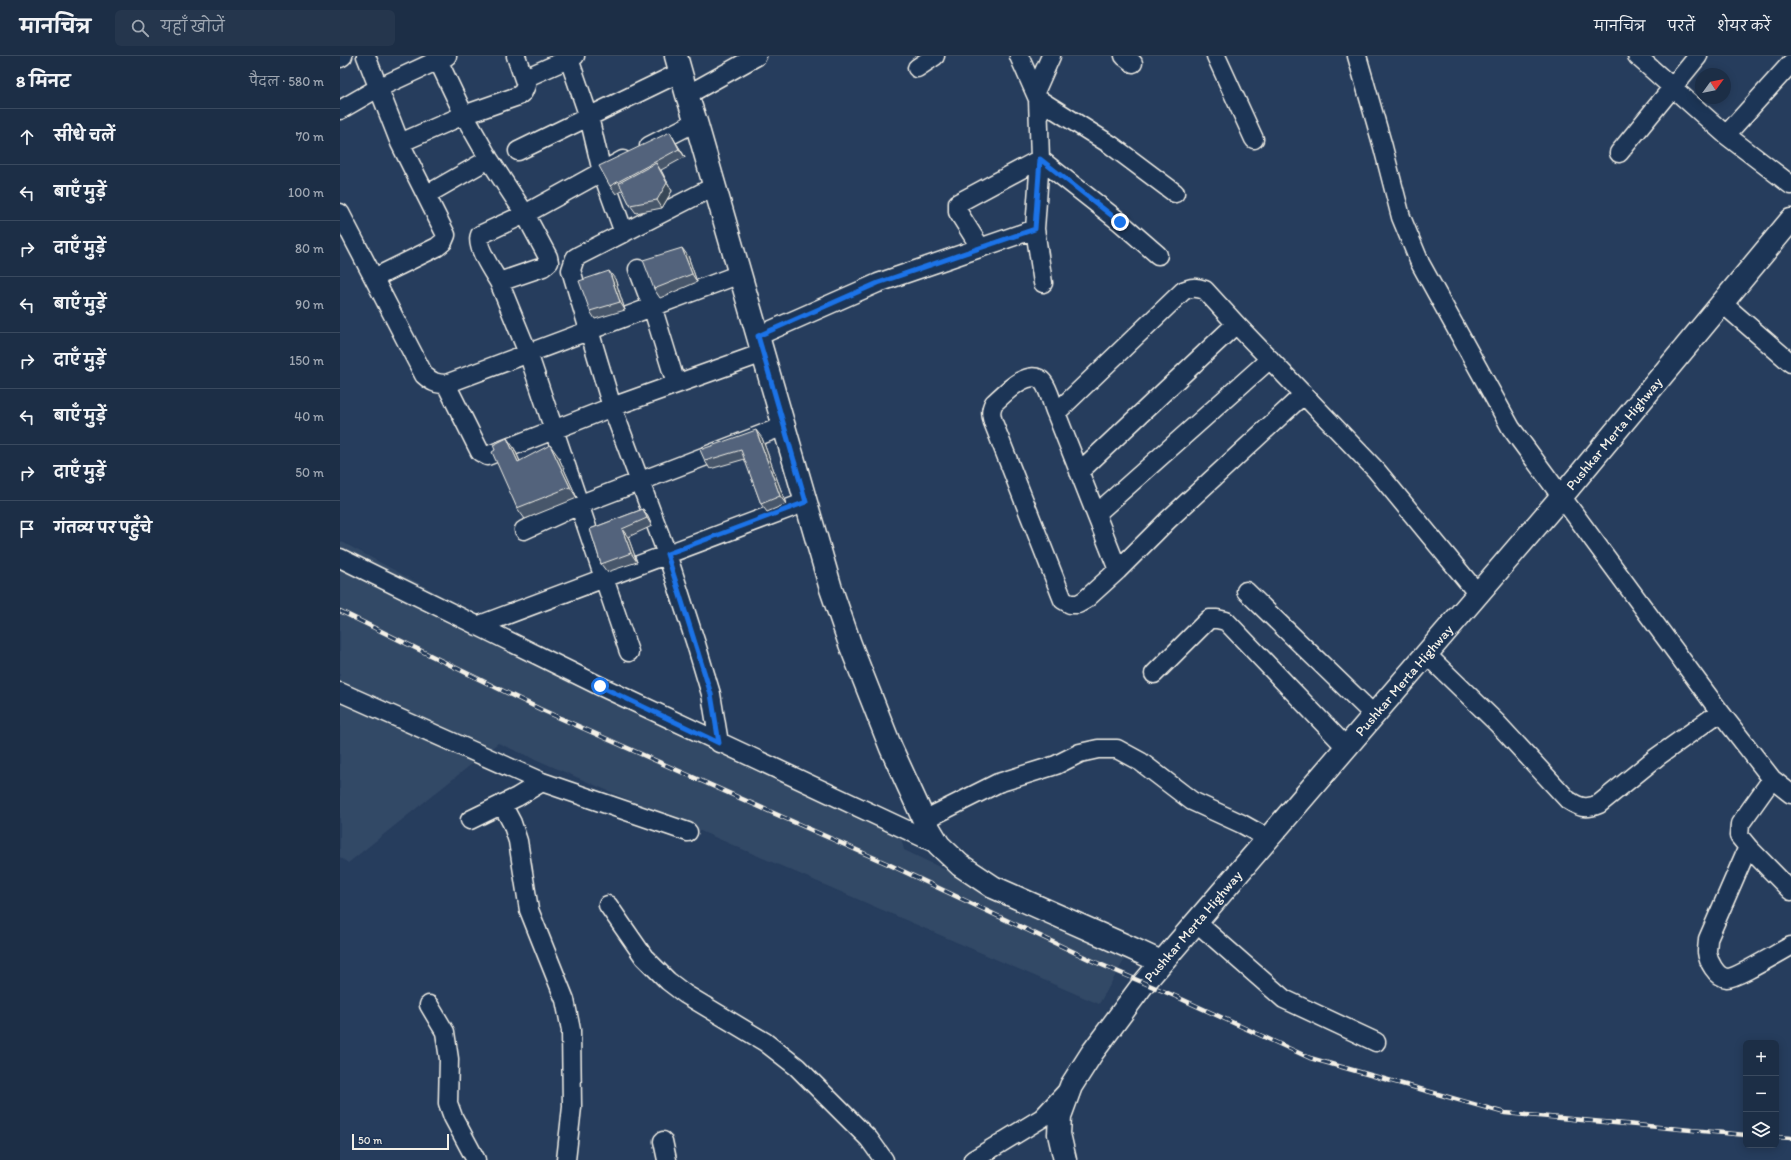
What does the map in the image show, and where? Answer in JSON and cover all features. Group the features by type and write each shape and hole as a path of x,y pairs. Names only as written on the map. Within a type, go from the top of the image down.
{"main road":[{"path":"678,64 715,186 831,589 850,644 891,748 924,820 939,845 960,865 993,886 1160,962"},
{"name":"Pushkar Merta Highway","path":"1065,1160 1059,1134 1060,1116 1071,1086 1092,1053 1160,962 1269,839 1427,656 1791,220"}],"street":[{"path":"366,56 400,143 446,235 443,242 437,247 374,278"},
{"path":"400,143 464,115 518,96 523,92 526,85 525,78 516,56"},
{"path":"687,95 757,56"},
{"path":"917,68 935,56"},
{"path":"1018,56 1037,96 1111,145 1175,193"},
{"path":"1043,282 1035,229 1040,159 1037,96 1051,56"},
{"path":"1216,56 1254,139"},
{"path":"1358,56 1401,217 1420,263 1512,428 1720,712 1772,779 1791,794"},
{"path":"1637,56 1726,135 1791,185"},
{"path":"1619,153 1698,56"},
{"path":"525,78 570,57 589,117 602,172 624,233"},
{"path":"340,110 378,88 441,58 464,115 489,159 524,214 549,262 543,267 499,282"},
{"path":"1726,135 1791,63"},
{"path":"518,151 589,117 678,64"},
{"path":"630,652 581,504 553,430 528,353 499,282 480,247 478,240 480,235 487,230 524,214 696,122"},
{"path":"426,195 489,159"},
{"path":"980,248 958,212 958,203 1040,159"},
{"path":"1040,159 1120,222 1158,256"},
{"path":"715,186 580,255 572,263 571,270 588,331 612,407 667,554 711,694 719,743"},
{"path":"340,213 424,375 432,382 446,384 740,274"},
{"path":"446,384 482,455 492,455 612,407 676,384 761,345 878,283 1035,229"},
{"path":"638,269 652,306 676,384"},
{"path":"1056,413 1183,291 1192,287 1205,290 1376,470 1478,594"},
{"path":"1722,303 1791,363"},
{"path":"1079,472 1236,324"},
{"path":"1096,514 1270,359"},
{"path":"1118,570 1043,382 1033,376 1025,377 994,403 991,408 993,422 1063,600 1070,604 1078,604 1086,600 1118,570 1168,520 1304,394"},
{"path":"524,530 581,504 784,426"},
{"path":"477,626 806,502"},
{"path":"340,558 719,743 939,845"},
{"path":"1246,591 1375,716"},
{"path":"1154,674 1209,619 1226,621 1347,748"},
{"path":"1427,656 1497,723 1568,800 1580,808 1590,808 1599,804 1657,758 1720,712"},
{"path":"340,692 542,782 688,832"},
{"path":"924,820 998,783 1056,765 1080,753 1098,749 1117,749 1141,762 1192,801 1242,824 1269,839"},
{"path":"1772,779 1740,824 1739,836 1791,891"},
{"path":"470,820 542,782"},
{"path":"502,804 512,823 518,841 529,910 565,1000 571,1030 572,1108 566,1160"},
{"path":"1748,847 1708,939 1707,952 1712,965 1718,974 1727,978 1738,975 1791,946"},
{"path":"608,905 644,957 668,981 685,994 765,1042 797,1067 868,1139 884,1160"},
{"path":"1196,922 1284,999 1376,1042"},
{"path":"429,1005 445,1032 449,1059 448,1103 453,1118 476,1160"},
{"path":"973,1160 1042,1118 1071,1086"},
{"path":"663,1141 667,1160"}],"shaded area":[{"path":"340,541 498,626 897,820 904,850 1126,957 1099,1004 498,743 348,863 340,857"}],"building":[{"path":"670,132 679,149 610,186 599,166"},
{"path":"656,163 667,183 657,200 630,205 619,183"},
{"path":"682,248 692,274 654,289 643,260"},
{"path":"609,271 620,302 590,311 579,281"},
{"path":"756,430 780,496 761,504 741,450 705,461 700,450"},
{"path":"507,438 518,462 550,445 570,487 517,508 492,452 495,450 493,445"},
{"path":"643,509 647,518 622,529 631,553 601,564 590,529"}],"railway":[{"path":"340,611 542,710 888,864 1095,962 1177,997 1310,1058 1505,1113 1743,1135"},
{"path":"1779,1137 1791,1138"}],"route":[{"path":"600,686 719,743 711,694 667,554 806,502 758,336 878,283 1035,229 1040,159 1120,222"}]}
